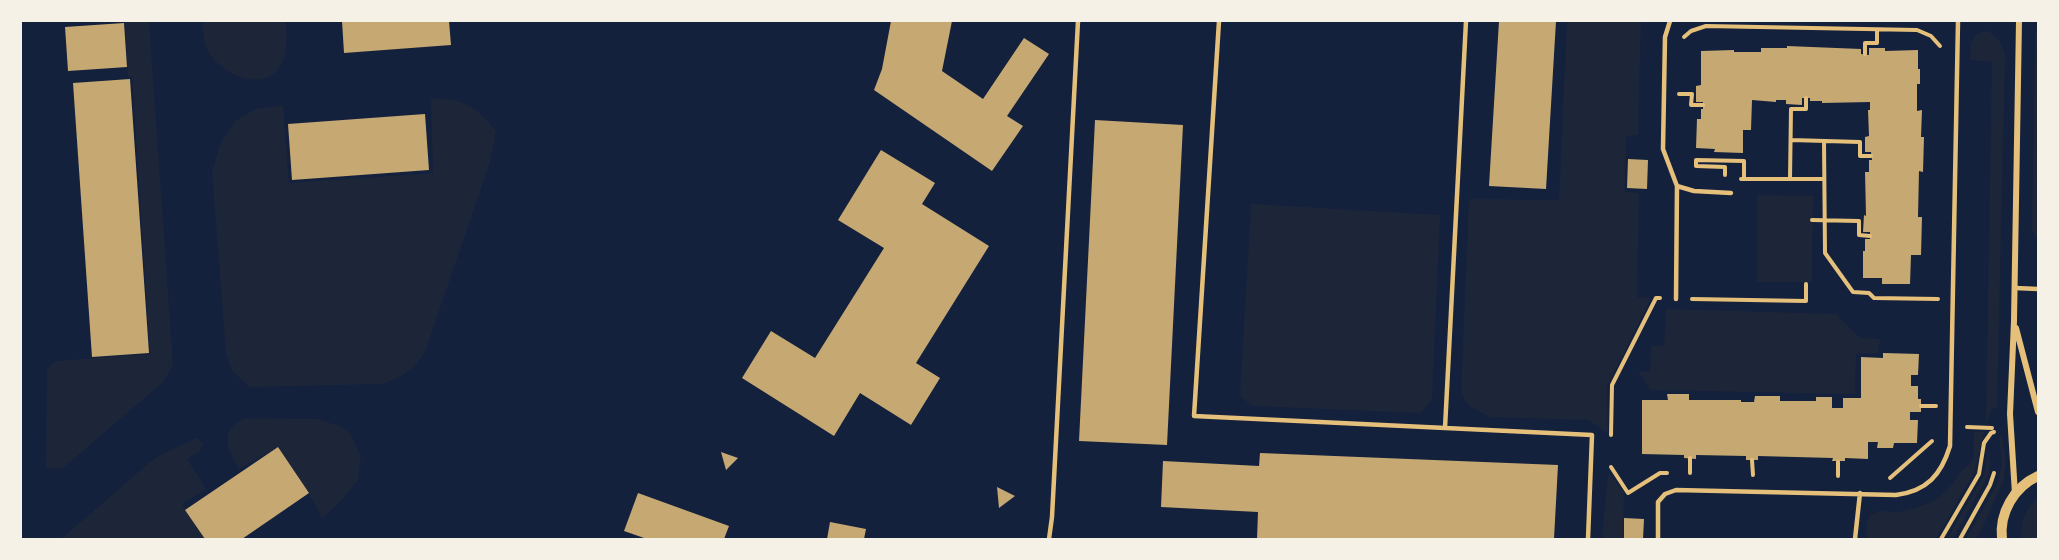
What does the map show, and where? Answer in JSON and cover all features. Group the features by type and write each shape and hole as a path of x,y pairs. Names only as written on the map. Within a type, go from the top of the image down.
{"street":[{"path":"2014,494 2010,414 2015,288 2019,21"},
{"path":"2014,321 2038,412"},
{"path":"2000,537 2008,506 2014,494 2038,476"}],"lane":[{"path":"1049,539 1078,21"},
{"path":"1219,21 1194,416 1592,435 1588,539"},
{"path":"1445,428 1466,21"},
{"path":"1670,21 1665,37 1663,149 1677,186 1676,299"},
{"path":"1658,539 1658,502 1665,494 1676,490 1896,495 1912,493 1923,487 1935,477 1945,462 1950,446 1958,21"},
{"path":"1677,186 1694,191 1731,193"},
{"path":"2015,288 2038,289"},
{"path":"1855,539 1860,493"}],"path":[{"path":"1681,43 1691,31 1706,26 1877,30 1925,32 1937,40 1942,50"},
{"path":"1865,54 1865,43 1877,43 1877,30"},
{"path":"1678,103 1679,83"},
{"path":"1678,94 1692,93 1691,105 1703,105"},
{"path":"1790,179 1791,109 1806,109 1806,98"},
{"path":"1791,140 1860,142 1860,156 1871,156"},
{"path":"1824,141 1825,253 1852,292 1869,293 1874,297 1938,299 1938,307"},
{"path":"1716,178 1728,178 1725,167 1696,166 1696,160 1744,161 1744,179"},
{"path":"1738,179 1824,179"},
{"path":"1812,220 1859,221 1859,235 1870,236"},
{"path":"1611,438 1612,385 1656,298 1806,301 1806,284"},
{"path":"1922,406 1936,406 1936,416"},
{"path":"1992,430 2012,428"},
{"path":"1992,430 1992,443"},
{"path":"1941,539 1979,474 1984,443 1992,430"},
{"path":"1879,478 1889,478 1935,438"},
{"path":"1690,458 1690,474"},
{"path":"1611,459 1611,469 1628,493 1660,473 1670,473"},
{"path":"1752,460 1753,476"},
{"path":"1838,462 1838,477"},
{"path":"1959,539 1990,485 1994,469"},
{"path":"1680,474 1700,474"},
{"path":"1742,475 1763,476"},
{"path":"1827,477 1848,477"}],"shaded area":[{"path":"122,21 149,21 173,365 163,382 62,469 46,467 47,369 56,361 150,354 132,77 128,77 125,22"},
{"path":"203,21 286,21 286,48 282,63 275,73 266,78 256,80 234,74 215,61 209,53 204,41"},
{"path":"1567,21 1641,21 1638,135 1626,136 1625,192 1639,193 1637,297 1651,298 1607,387 1608,434 1589,420 1491,417 1469,406 1461,393 1469,199 1559,200"},
{"path":"2038,28 2038,239 2032,227 2035,33"},
{"path":"1987,31 1999,41 2005,56 1997,408 1992,409 1986,422 1992,62 1970,60 1974,37"},
{"path":"431,98 452,100 468,105 475,109 496,131 490,162 425,352 406,372 382,384 249,387 232,371 226,352 212,172 221,142 235,121 256,109 283,105 289,183 433,173"},
{"path":"1757,195 1813,196 1812,282 1757,282"},
{"path":"1251,204 1440,215 1432,400 1421,413 1252,406 1240,396"},
{"path":"1666,309 1836,314 1860,338 1880,339 1878,353 1856,354 1855,394 1650,390 1638,371 1650,372 1651,346 1664,345"},
{"path":"245,418 317,419 340,426 351,435 361,456 358,480 340,502 322,518 309,493 278,447 239,469 227,440 231,428"},
{"path":"1974,432 1984,432 1974,473 1937,537 1933,539 1867,539 1867,523 1871,515 1878,511 1899,512 1919,507 1936,500 1951,486 1973,459"},
{"path":"1999,436 2002,436 2006,462 2004,479 1980,533 1975,539 1966,539 1998,482 2002,463"},
{"path":"197,438 203,444 200,451 187,459 206,489 182,504 205,539 61,539 150,462"},
{"path":"1988,448 1989,474 1953,539 1947,539 1984,475"},
{"path":"1608,472 1624,492 1623,539 1602,539"},
{"path":"2038,498 2038,539 2021,539 2024,516"}],"building":[{"path":"342,21 449,21 451,45 344,53"},
{"path":"891,21 952,21 942,71 983,99 1024,38 1049,54 1007,116 1023,126 992,171 874,90 882,69"},
{"path":"1499,21 1556,21 1546,189 1489,186"},
{"path":"124,23 127,67 68,71 65,27"},
{"path":"1787,46 1861,49 1861,54 1869,55 1869,48 1885,48 1885,51 1918,50 1920,84 1917,84 1917,111 1922,110 1921,137 1924,137 1923,172 1919,171 1918,217 1922,217 1921,255 1911,255 1910,284 1882,284 1882,278 1863,278 1865,239 1870,239 1870,232 1863,232 1864,215 1866,216 1865,172 1869,172 1869,160 1872,160 1871,152 1865,152 1865,137 1869,136 1870,102 1822,103 1822,101 1810,101 1810,98 1802,98 1802,105 1786,104 1786,100 1776,100 1776,102 1752,100 1751,130 1743,130 1743,153 1714,152 1715,149 1696,148 1697,119 1701,119 1701,109 1703,109 1703,102 1696,102 1696,86 1701,85 1701,51 1761,52 1761,48 1787,48"},
{"path":"130,79 149,353 92,357 73,83"},
{"path":"425,114 429,170 292,180 288,124"},
{"path":"1095,120 1183,125 1167,445 1079,441"},
{"path":"881,150 935,183 922,204 989,246 916,363 940,378 911,425 860,393 834,436 742,378 771,331 815,358 884,248 838,220"},
{"path":"1628,159 1648,160 1647,189 1627,188"},
{"path":"1883,353 1919,354 1918,375 1911,375 1911,386 1918,386 1921,412 1910,412 1910,420 1918,420 1917,443 1894,443 1893,448 1877,448 1878,442 1868,442 1868,459 1845,458 1845,461 1832,461 1833,458 1758,456 1758,460 1746,460 1746,456 1696,455 1696,459 1684,458 1684,455 1642,454 1642,400 1668,400 1667,394 1689,394 1689,400 1741,400 1741,402 1754,402 1755,396 1780,396 1780,401 1816,401 1816,397 1832,397 1832,408 1843,408 1843,398 1861,398 1861,357 1883,358"},
{"path":"278,447 309,493 242,539 205,539 185,510"},
{"path":"721,452 738,458 726,470"},
{"path":"1260,453 1558,465 1554,539 1257,539 1258,512 1161,507 1163,461 1259,466"},
{"path":"997,487 1015,496 999,508"},
{"path":"638,493 729,526 724,539 647,539 624,531"},
{"path":"1624,518 1644,519 1643,539 1624,539"},
{"path":"830,522 866,529 864,539 827,539"}]}
